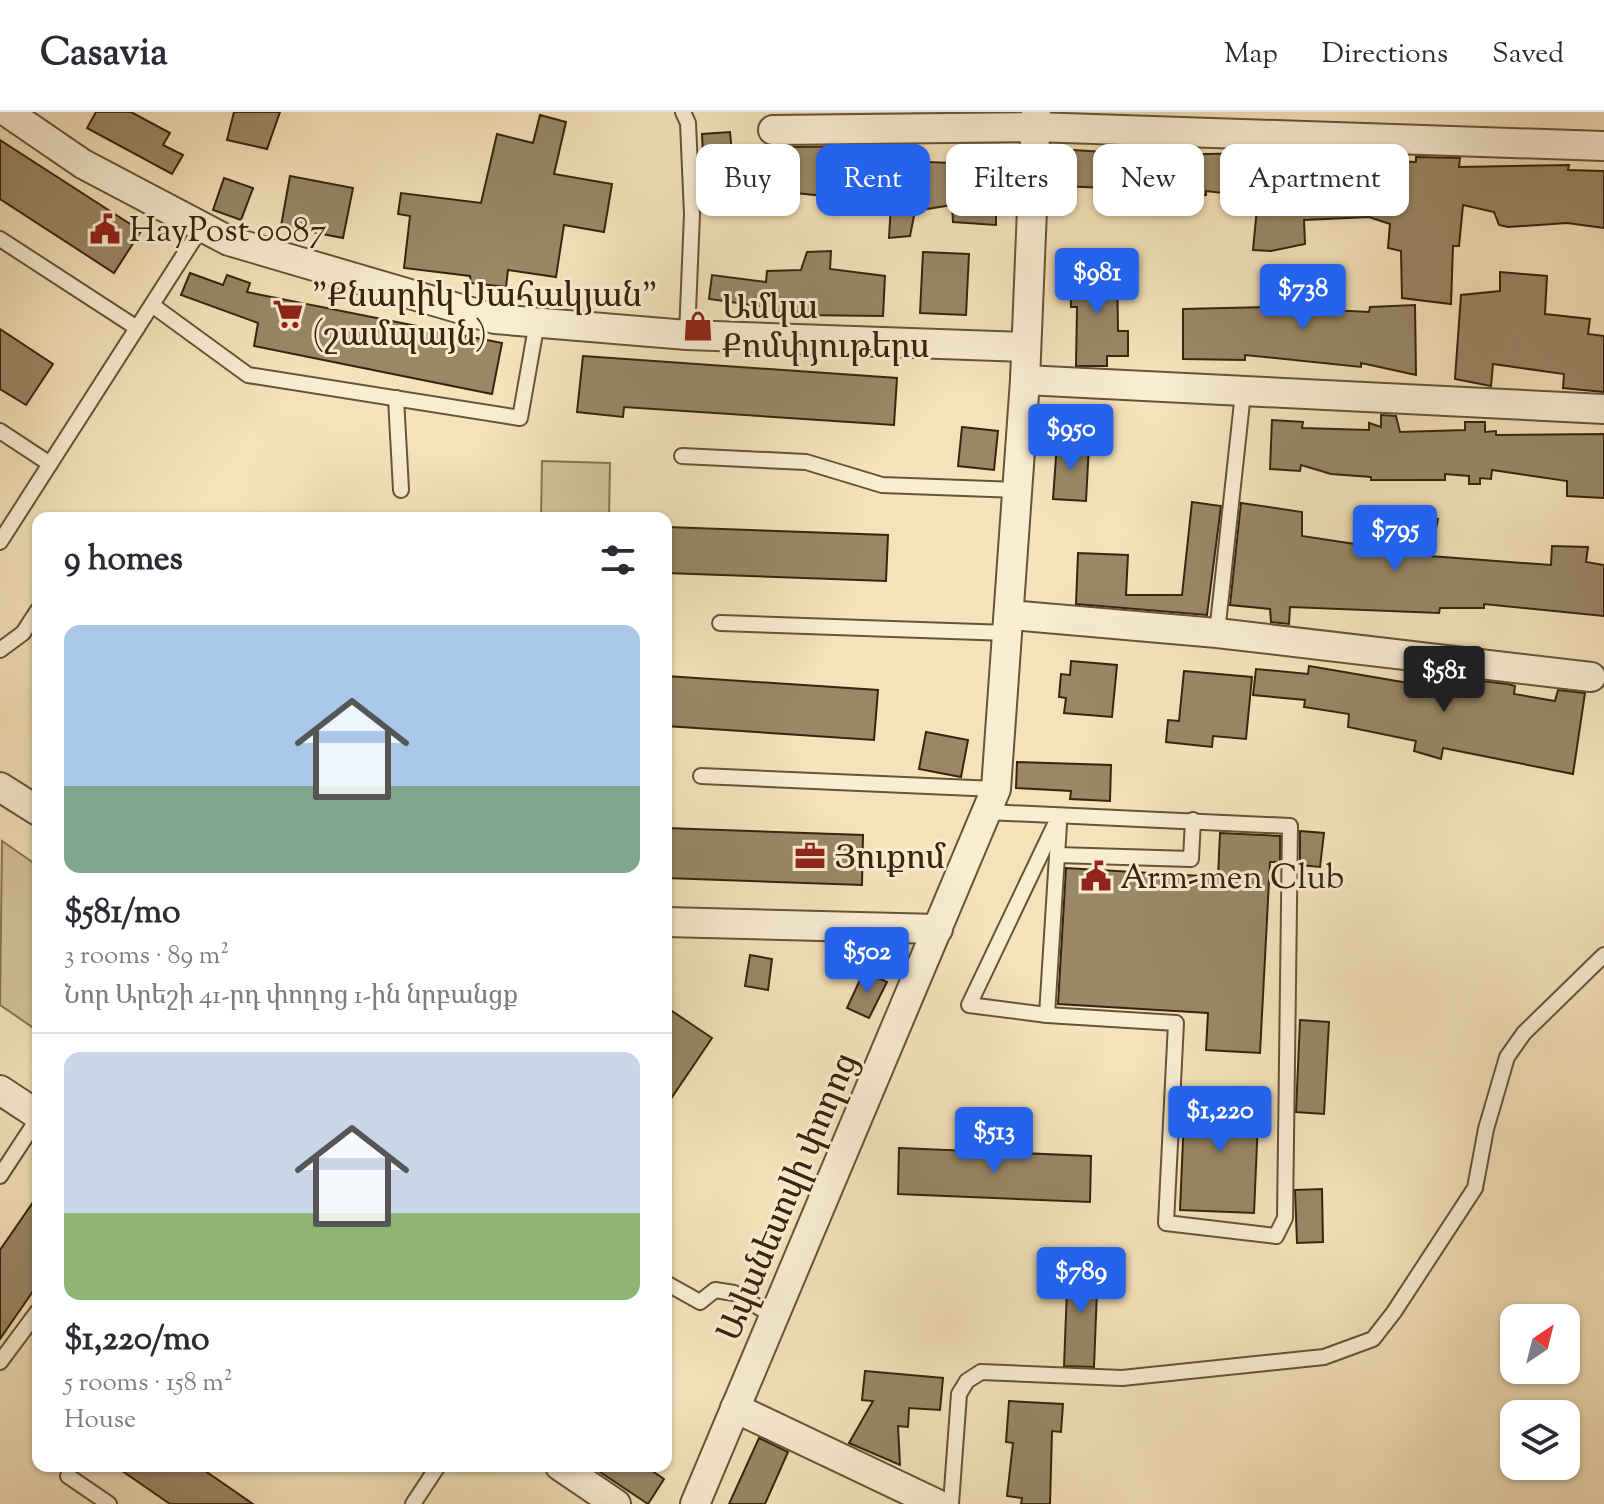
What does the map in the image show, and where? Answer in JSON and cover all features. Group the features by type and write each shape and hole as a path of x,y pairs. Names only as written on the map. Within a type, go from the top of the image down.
{"street":[{"path":"7,112 83,164 229,241 495,319 687,335 1025,347"},
{"path":"773,130 1035,119 1604,146"},
{"name":"Ավանեսովի փողոց","path":"695,1504 992,801 1009,624 1025,380 1035,119"},
{"path":"1025,380 1604,409"},
{"path":"1009,624 1217,633 1591,677"},
{"path":"0,787 32,807"},
{"path":"672,922 938,929"},
{"path":"0,1090 32,1112"},
{"path":"735,1408 937,1504"},
{"path":"569,1472 616,1504"}],"lane":[{"path":"683,112 688,123 692,214 687,335"},
{"path":"0,542 201,228"},
{"path":"0,239 137,328"},
{"path":"152,305 248,375 520,418 537,322"},
{"path":"1217,633 1243,393"},
{"path":"396,398 401,490"},
{"path":"0,431 50,464"},
{"path":"682,456 806,462 882,485 1018,490"},
{"path":"0,650 23,633 32,619"},
{"path":"720,623 1009,624"},
{"path":"701,776 992,801 1059,816 1290,826 1285,1218 1276,1236 1166,1223 1176,1023 1047,1015 969,1005 1059,816"},
{"path":"1047,1015 1059,816"},
{"path":"1057,855 1191,859 1193,820"},
{"path":"951,1504 959,1394 967,1381 981,1372 1122,1378 1324,1357 1373,1339 1475,1188 1486,1129 1507,1057 1524,1033 1604,955"},
{"path":"0,1176 32,1125"},
{"path":"672,1286 700,1302 715,1290 734,1293 774,1316"},
{"path":"0,1362 32,1319"},
{"path":"413,1504 434,1472"},
{"path":"68,1476 109,1504"}],"shaded area":[{"path":"542,461 610,463 609,512 541,512"},
{"path":"2,841 32,862 32,1027 0,1005"}],"building":[{"path":"96,112 131,112 170,133 163,145 183,155 172,174 87,128"},
{"path":"234,112 280,112 267,149 227,140"},
{"path":"540,115 566,122 554,174 612,184 604,232 564,225 556,277 508,270 506,287 471,283 470,276 404,268 410,216 398,214 401,193 481,203 497,134 533,143"},
{"path":"730,132 731,144 702,144 702,134"},
{"path":"0,140 141,231 114,273 0,199"},
{"path":"800,147 816,147 816,195 800,193"},
{"path":"1077,150 1093,151 1093,187 1077,187"},
{"path":"1204,154 1220,154 1220,193 1206,191 1206,195"},
{"path":"1416,157 1460,158 1459,167 1569,165 1568,170 1604,171 1604,228 1567,223 1508,227 1499,225 1494,212 1463,205 1459,246 1453,246 1451,304 1402,298 1401,251 1388,248 1390,224 1369,217 1304,220 1305,244 1271,251 1253,250 1256,216 1409,216 1409,162 1416,162"},
{"path":"930,162 946,163 946,206 930,209"},
{"path":"290,176 353,188 343,238 281,226"},
{"path":"224,178 253,188 241,220 213,210"},
{"path":"890,216 914,216 910,236 889,238"},
{"path":"953,216 996,216 996,225 953,222"},
{"path":"831,251 830,269 885,276 883,316 797,315 797,312 764,311 765,307 709,299 712,275 766,282 767,271 801,270 807,252"},
{"path":"923,252 969,254 966,315 920,313"},
{"path":"1070,267 1117,267 1118,331 1128,331 1128,356 1107,356 1107,366 1076,366 1077,307 1071,307"},
{"path":"1500,272 1547,276 1545,314 1590,319 1588,334 1604,336 1604,392 1563,388 1564,374 1493,364 1491,386 1455,379 1461,295 1500,291"},
{"path":"190,273 223,285 227,275 250,283 247,292 502,343 492,394 254,346 258,323 181,295"},
{"path":"1269,276 1312,285 1310,309 1369,312 1370,307 1415,305 1416,375 1361,363 1361,367 1245,355 1245,360 1183,359 1183,309 1268,307"},
{"path":"0,329 53,364 26,405 0,389"},
{"path":"583,356 897,378 894,425 624,407 623,417 577,412"},
{"path":"1381,415 1396,416 1400,432 1465,430 1465,422 1485,422 1485,432 1496,431 1496,435 1604,434 1604,498 1567,496 1567,481 1492,470 1491,479 1480,478 1480,484 1469,484 1469,476 1445,474 1445,480 1371,480 1371,477 1331,474 1301,465 1300,471 1270,469 1272,420 1303,422 1302,428 1369,430 1369,423 1381,427"},
{"path":"962,427 998,431 994,470 958,466"},
{"path":"1057,443 1089,445 1086,501 1053,499"},
{"path":"1192,502 1221,506 1207,615 1076,604 1078,553 1128,555 1126,595 1182,595"},
{"path":"1241,503 1302,512 1302,536 1355,544 1355,540 1393,542 1397,515 1438,519 1430,556 1551,565 1552,546 1588,547 1586,562 1604,565 1604,616 1484,604 1484,608 1440,608 1439,613 1290,607 1289,624 1271,622 1270,609 1230,605"},
{"path":"672,527 888,535 886,581 672,573"},
{"path":"1071,661 1117,665 1112,717 1064,713 1066,698 1059,697 1061,674 1070,675"},
{"path":"1309,666 1426,686 1428,675 1508,684 1515,686 1514,694 1555,701 1558,690 1585,693 1573,774 1443,748 1441,759 1414,751 1416,741 1348,727 1349,714 1304,707 1305,700 1253,695 1256,669 1308,674"},
{"path":"1184,671 1252,677 1246,739 1213,736 1212,747 1166,742 1168,720 1179,721"},
{"path":"672,676 878,690 874,740 672,726"},
{"path":"926,732 968,740 961,777 919,769"},
{"path":"1017,762 1111,765 1110,801 1070,799 1071,791 1016,788"},
{"path":"672,828 863,835 862,885 672,878"},
{"path":"1300,831 1324,833 1320,867 1300,865"},
{"path":"1220,833 1280,836 1280,862 1270,862 1260,1053 1206,1050 1208,1013 1058,1004 1066,868 1218,877"},
{"path":"750,955 772,959 768,990 745,986"},
{"path":"864,971 887,982 869,1018 847,1008"},
{"path":"672,1011 712,1038 672,1097"},
{"path":"1300,1020 1329,1022 1324,1114 1296,1112"},
{"path":"1185,1094 1259,1097 1254,1213 1180,1210"},
{"path":"899,1148 1091,1156 1090,1202 898,1194"},
{"path":"1322,1189 1323,1242 1297,1243 1295,1190"},
{"path":"32,1204 32,1293 0,1339 0,1250"},
{"path":"1068,1263 1098,1264 1094,1367 1064,1366"},
{"path":"865,1371 943,1378 940,1410 909,1408 908,1427 898,1426 900,1465 849,1443 873,1401 862,1400"},
{"path":"1009,1401 1063,1404 1061,1432 1052,1431 1050,1504 1021,1504 1022,1498 1007,1496 1013,1443 1006,1442"},
{"path":"759,1438 788,1452 765,1504 729,1504"},
{"path":"124,1472 207,1472 253,1504 170,1504"},
{"path":"600,1472 654,1472 664,1479 648,1504"}],"place":[{"name":"HayPost 0087","path":"105,229"},
{"name":"\"Քնարիկ Սահակյան\" (շամպայն)","path":"288,314"},
{"name":"Ամկա Քոմփյութերս","path":"698,326"},
{"name":"Յուքոմ","path":"810,856"},
{"name":"Arm-men Club","path":"1096,876"}]}
